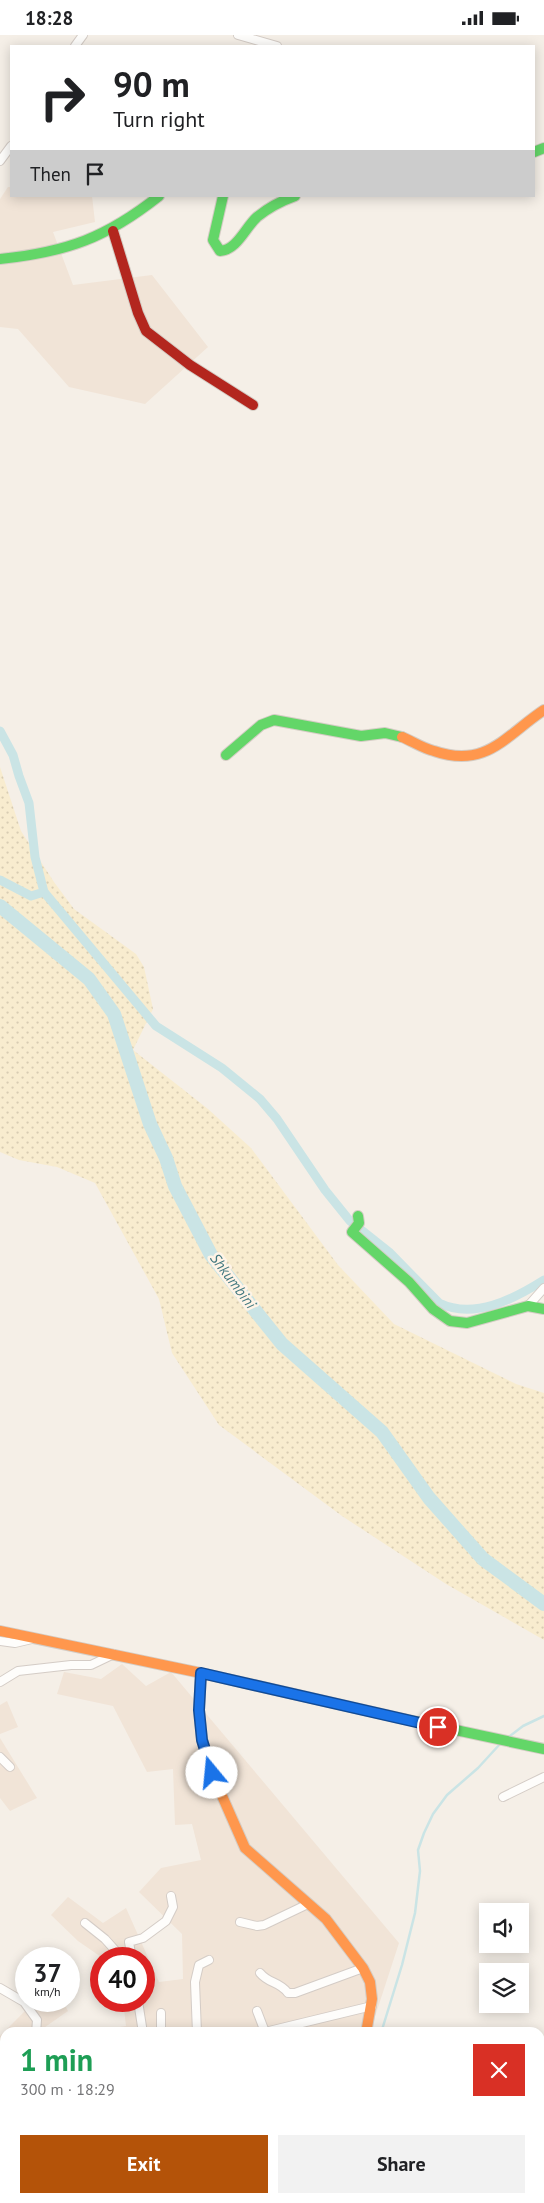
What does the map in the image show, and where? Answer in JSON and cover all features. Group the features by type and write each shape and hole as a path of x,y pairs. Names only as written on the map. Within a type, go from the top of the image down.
{"street":[{"path":"238,35 273,45"},
{"path":"0,161 10,147"},
{"path":"0,259 38,256 88,242 113,231 158,197"},
{"path":"224,197 213,240 220,251 226,251 232,247 259,215 274,205 293,197"},
{"path":"113,231 138,313 146,331 190,365 253,405"},
{"path":"226,755 250,733 261,725 274,720 361,736 387,733 403,737 428,749 452,756 469,757 490,751 544,710"},
{"path":"356,1223 352,1232 409,1282 433,1309 450,1321 467,1323 528,1306 544,1309"},
{"path":"528,1306 544,1288"},
{"path":"0,1631 115,1654 496,1740 544,1749"},
{"path":"0,1641 15,1643 38,1638"},
{"path":"0,1683 18,1671 71,1665 91,1665 115,1654"},
{"path":"201,1673 199,1710 202,1740 212,1773 245,1848 326,1919 348,1946 370,1982 372,2006 367,2027"},
{"path":"0,1757 10,1767"},
{"path":"503,1797 544,1777"},
{"path":"130,1947 129,1941 144,1938 166,1921 173,1907 171,1896"},
{"path":"240,1922 258,1926 264,1925 308,1904"},
{"path":"85,1923 112,1947"},
{"path":"197,2027 195,1982 199,1965 209,1960"},
{"path":"260,1973 266,1980 282,1985 288,1993 295,1993 363,1968"},
{"path":"0,1988 24,2002 37,2020 36,2027"},
{"path":"286,2027 372,2006"},
{"path":"257,2011 263,2027"},
{"path":"140,2012 142,2027"},
{"path":"161,2013 161,2027"}],"shaded area":[{"path":"8,187 10,187 10,197 92,197 95,222 53,232 73,285 152,275 208,347 145,404 69,387 18,329 0,327 0,199"},
{"path":"122,1664 146,1686 171,1672 399,1943 372,2027 120,2027 126,2026 124,2012 155,2012 155,1973 159,1982 183,1979 182,1934 139,1892 161,1868 201,1860 192,1824 175,1825 173,1769 147,1772 113,1706 57,1694 64,1672 101,1679"},
{"path":"7,1701 18,1727 0,1734 0,1705"},
{"path":"0,1738 37,1798 10,1811 0,1798"},
{"path":"68,1897 103,1923 126,1908 143,1947 90,1947 90,1949 78,1941 51,1915"},
{"path":"24,2012 67,2012 45,2027 9,2027"}],"sand":[{"name":"Shkumbini","path":"0,767 21,831 54,882 74,909 136,954 144,967 153,1009 133,1050 208,1109 251,1148 338,1265 394,1324 516,1384 544,1393 544,1640 446,1584 342,1516 219,1425 172,1353 159,1299 95,1183 57,1167 19,1160 0,1152"}],"waterway":[{"path":"0,731 13,755 29,803 35,857 44,892"},
{"path":"0,880 31,896 44,892 156,1026 222,1068 260,1099 277,1119 325,1190 350,1221 389,1252 439,1303 452,1308 480,1308 507,1300 544,1280"},
{"name":"Shkumbini","path":"0,906 89,979 114,1014 150,1124 166,1158 175,1186 211,1255 282,1344 382,1432 429,1498 483,1559 544,1604"},
{"path":"506,1739 523,1726 544,1716"},
{"path":"383,2027 402,1965 415,1913 420,1871 418,1850 424,1833 433,1814 447,1795 478,1768 500,1744"}],"traffic: fast":[{"path":"535,152 544,148"},
{"path":"0,259 46,252 85,241 121,223 158,197"},
{"path":"223,197 213,240 220,251 226,250 236,243 261,214 292,197"},
{"path":"226,755 261,725 274,720 361,736 385,733 402,737"},
{"path":"358,1216 359,1223 352,1232 409,1282 433,1309 450,1321 467,1323 528,1306 544,1309"},
{"path":"404,1719 544,1749"}],"traffic: slow":[{"path":"402,737 434,751 468,756 494,747 544,710"},
{"path":"0,1631 201,1673 404,1719"},
{"path":"201,1673 199,1710 202,1740 212,1773 245,1848 326,1919 363,1968 370,1982 372,1999 367,2027"}],"traffic: jam":[{"path":"113,231 138,313 146,331 190,365 253,405"}],"route":[{"path":"212,1773 202,1740 199,1710 201,1673 438,1727"}]}
